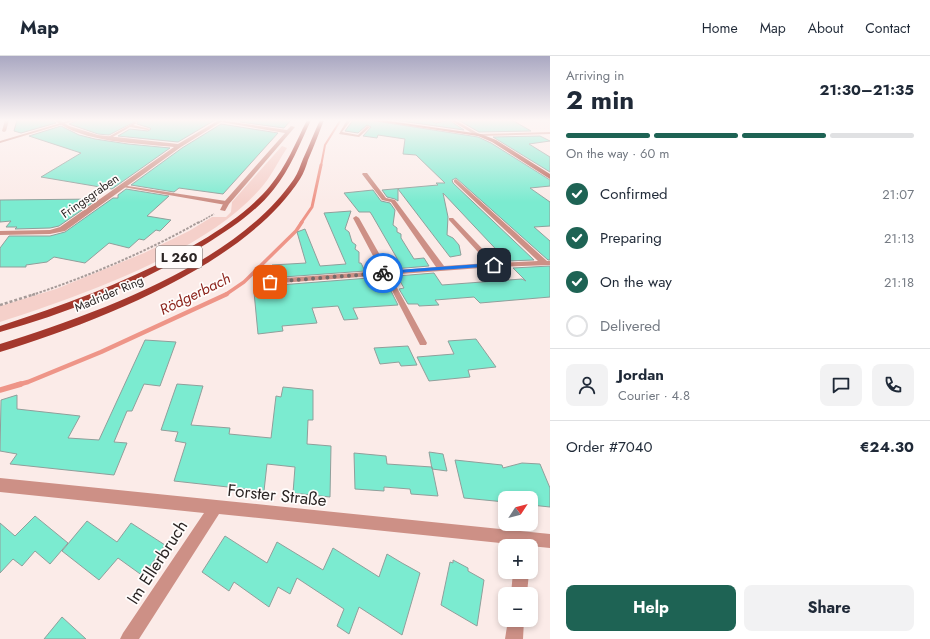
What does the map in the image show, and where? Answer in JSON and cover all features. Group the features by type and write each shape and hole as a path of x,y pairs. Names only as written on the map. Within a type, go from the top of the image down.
{"main road":[{"name":"Madrider Ring","path":"0,329 56,311 122,285 188,253 231,225 257,204 278,180 295,147"},
{"name":"Madrider Ring","path":"0,348 60,328 156,287 204,261 242,236 275,207 298,178 311,147"},
{"path":"504,147 550,177"}],"street":[{"name":"Fringsgraben","path":"0,233 50,232 62,229 177,147"},
{"path":"223,210 226,203 276,147"},
{"path":"366,174 384,199 393,201 442,269"},
{"path":"456,181 548,264"},
{"path":"356,218 386,272"},
{"path":"450,218 494,265"},
{"path":"270,282 494,265 548,264"},
{"name":"Forster Straße","path":"0,485 216,507 498,540"},
{"name":"Im Ellerbruch","path":"129,639 216,507"},
{"name":"Forster Straße","path":"538,541 550,541"},
{"path":"514,639 515,627"}],"lane":[{"path":"122,186 226,203"},
{"path":"386,272 424,343"}],"path":[{"path":"0,305 56,287 143,251 223,210"}],"shaded area":[{"path":"281,147 287,148 268,179 245,204 216,227 182,248 107,284 0,322 0,306 56,289 144,253 189,231 212,217 226,217 231,212 232,202"}],"building":[{"path":"63,147 170,148 112,189 41,177 81,153"},
{"path":"265,147 223,194 179,188 174,192 131,185 182,148"},
{"path":"404,147 498,147 550,180 550,186 530,188 550,202 550,226 534,227 550,241 550,260 548,260 456,178 452,180 453,183 534,260 507,261 443,193 448,217 447,235 453,238 459,245 461,255 450,257 398,189 398,201 387,197 382,190 438,185 436,183 445,183 416,155 403,154"},
{"path":"510,147 534,147 550,157 550,172"},
{"path":"126,189 169,196 147,216 171,220 160,231 156,230 144,240 139,239 129,248 109,243 85,263 54,257 47,262 26,265 26,267 0,267 0,248 9,236 50,236 65,232 113,198 118,198 118,195"},
{"path":"373,190 381,201 390,203 395,210 393,225 397,228 397,232 401,234 401,238 414,259 424,258 429,266 393,269 387,261 398,260 372,215 370,212 359,212 344,193"},
{"path":"98,199 59,226 50,228 15,229 17,227 6,227 11,221 0,222 0,200"},
{"path":"351,211 345,229 349,232 352,242 356,245 355,249 359,252 359,263 361,263 365,271 270,278 266,280 272,265 306,263 297,232 305,229 320,266 346,264 324,213"},
{"path":"550,266 550,297 480,303 474,297 435,300 439,305 419,306 418,304 408,304 399,289 404,288 397,276 434,273 442,285 522,279 526,281 513,268"},
{"path":"369,278 375,291 390,289 398,305 353,308 358,319 344,320 338,306 312,308 317,323 282,326 283,331 258,334 254,292 264,291 265,284 267,286"},
{"path":"476,339 496,367 468,370 470,377 429,381 417,357 454,354 448,341"},
{"path":"145,340 176,342 160,386 144,384 132,411 127,411 114,442 127,443 114,475 10,464 17,454 0,451 1,400 17,395 17,409 80,416 68,438 99,440"},
{"path":"408,346 417,365 401,366 399,362 380,364 374,348"},
{"path":"177,384 203,386 191,425 230,428 229,434 271,438 276,396 281,397 283,387 313,390 313,420 308,420 307,444 331,446 330,497 293,493 295,467 267,464 264,491 174,481 186,443 175,441 178,432 161,430"},
{"path":"429,452 443,454 447,471 432,469"},
{"path":"354,453 386,456 387,464 432,467 438,496 411,494 410,489 384,487 384,491 355,489"},
{"path":"455,460 502,465 503,468 522,463 540,464 550,488 550,507 538,506 538,491 498,491 498,501 464,498"},
{"path":"35,516 68,543 50,564 35,551 22,566 13,559 0,573 0,523 15,536"},
{"path":"87,521 117,542 131,523 165,545 143,576 118,558 99,580 62,551"},
{"path":"225,536 267,563 277,542 323,570 333,548 379,577 387,554 420,573 402,635 359,607 349,634 337,626 344,609 297,578 290,594 278,587 269,607 234,582 229,591 202,572"},
{"path":"453,560 468,568 468,571 484,580 477,626 441,605 450,562 453,563"},
{"path":"62,617 86,639 44,639"}],"waterway":[{"name":"Rödgerbach","path":"321,166 325,147"},
{"name":"Rödgerbach","path":"301,223 312,207 321,165"},
{"name":"Rödgerbach","path":"225,295 244,282 296,231 302,222"},
{"name":"Rödgerbach","path":"17,385 28,382 101,352 225,295"},
{"name":"Rödgerbach","path":"0,390 21,384"}],"way so far":[{"path":"270,282 383,273"}],"route":[{"path":"383,273 494,265"}]}
